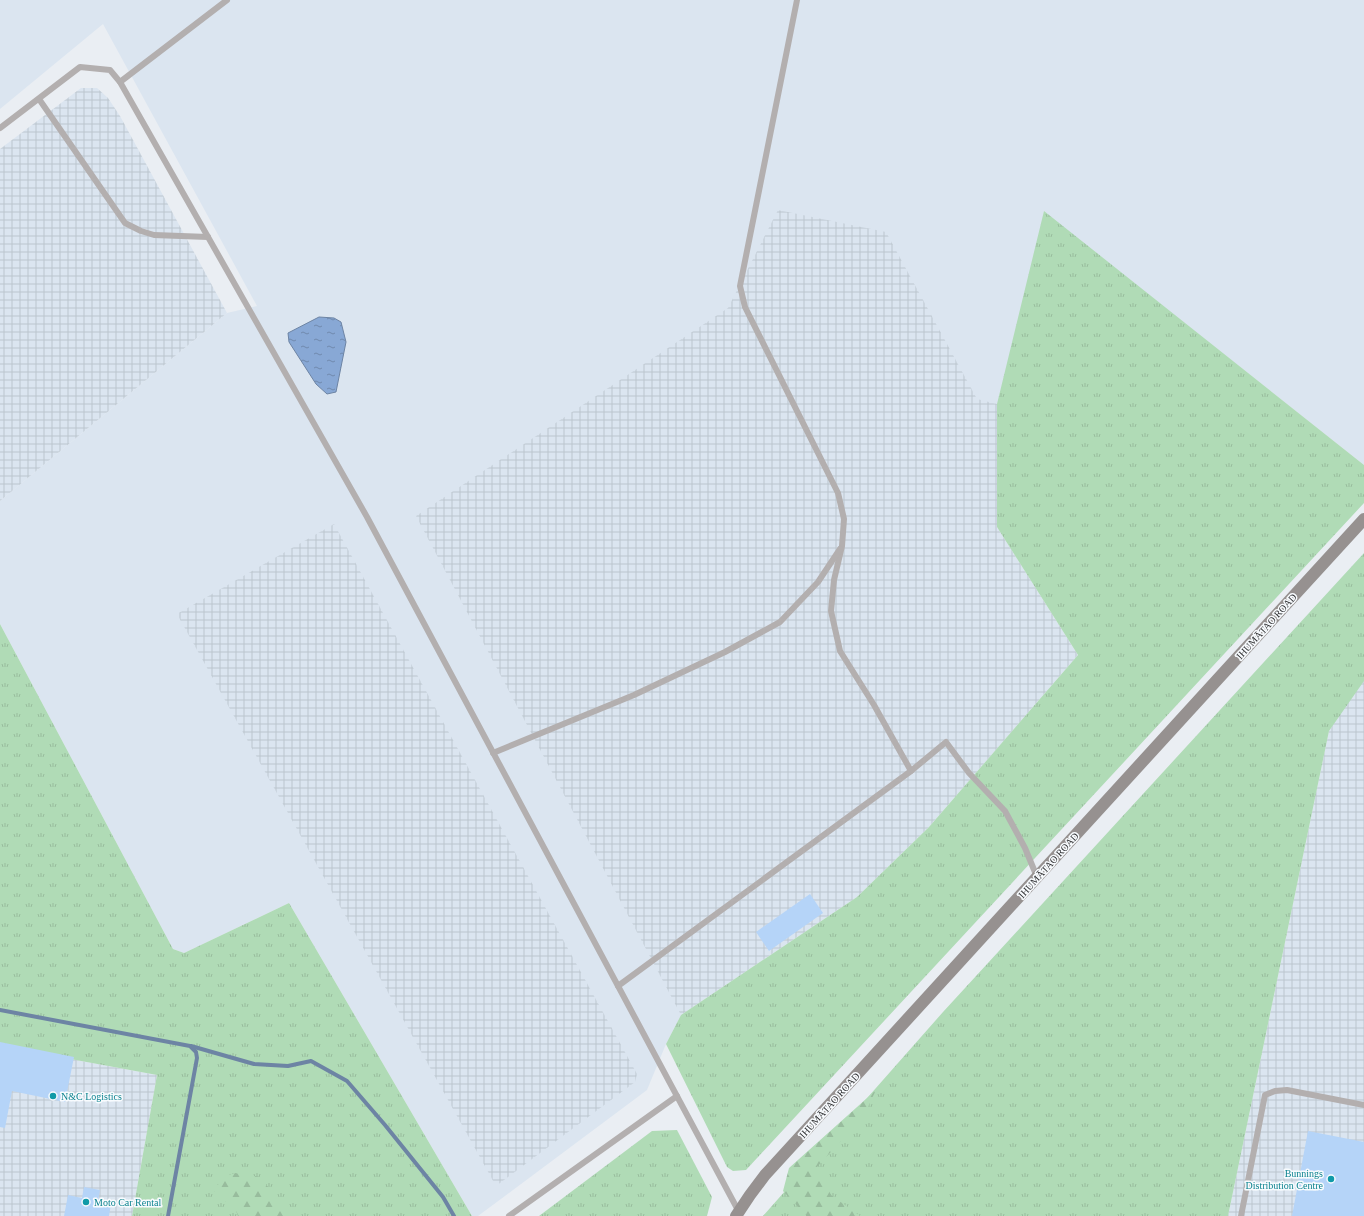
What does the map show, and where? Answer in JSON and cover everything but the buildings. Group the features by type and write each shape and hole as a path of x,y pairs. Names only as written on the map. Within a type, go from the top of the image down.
{"street":[{"name":"IHUMĀTAO ROAD","path":"738,1214 765,1175 1364,519"}],"lane":[{"path":"120,82 227,0"},
{"path":"797,0 740,286 745,307 838,494 844,519 842,546 834,580 831,611 840,651 874,705 911,771"},
{"path":"0,128 80,68 110,70 120,82 367,517 677,1096 738,1214"},
{"path":"39,99 125,223 154,236 208,237"},
{"path":"493,753 634,695 725,652 780,622 818,582 842,546"},
{"path":"618,986 911,771 946,742 969,773 1005,811 1025,848 1037,877"},
{"path":"1242,1216 1265,1095 1275,1091 1287,1090 1364,1105"},
{"path":"509,1216 677,1096"}],"shaded area":[{"path":"0,0 1364,0 1364,465 1044,212 997,527 681,1015 666,1044 647,1090 478,1216 472,1216 289,903 184,953 173,949 0,624 0,501 227,313 257,306 103,24 0,109"},
{"path":"81,88 97,88 108,98 120,116 227,313 0,501 0,149"},
{"path":"778,210 886,232 977,399 997,404 997,527 1078,655 929,827 857,897 681,1015 416,516 728,308"},
{"path":"334,524 637,1074 635,1082 496,1186 177,614"},
{"path":"1364,676 1364,1216 1228,1216 1329,731"},
{"path":"0,1046 157,1075 132,1216 0,1216"}],"green space":[{"path":"1044,211 1364,465 1364,503 746,1170 733,1171 727,1167 666,1044 681,1015 857,897 929,827 1078,655 997,527 997,404"},
{"path":"1364,553 1364,681 1329,731 1228,1216 763,1216 943,1012"},
{"path":"0,624 173,949 184,953 289,903 472,1216 132,1216 157,1075 0,1046"},
{"path":"876,1090 863,1117 817,1167 831,1195 860,1216 807,1216 783,1191 789,1168"},
{"path":"677,1130 712,1197 707,1216 539,1216 652,1131"},
{"path":"235,1173 260,1177 280,1202 297,1216 238,1216 236,1211 214,1191 223,1177"}],"water":[{"path":"319,317 334,318 341,322 346,342 336,392 327,394 316,384 289,342 288,333"}],"waterway":[{"path":"0,1010 190,1046 196,1052 197,1058 168,1216"},
{"path":"191,1046 254,1064 288,1066 311,1061 347,1081 385,1125 443,1197 454,1216"}],"place":[{"name":"N&C Logistics","path":"53,1096"},
{"name":"Bunnings Distribution Centre","path":"1331,1179"},
{"name":"Moto Car Rental","path":"86,1202"}]}
